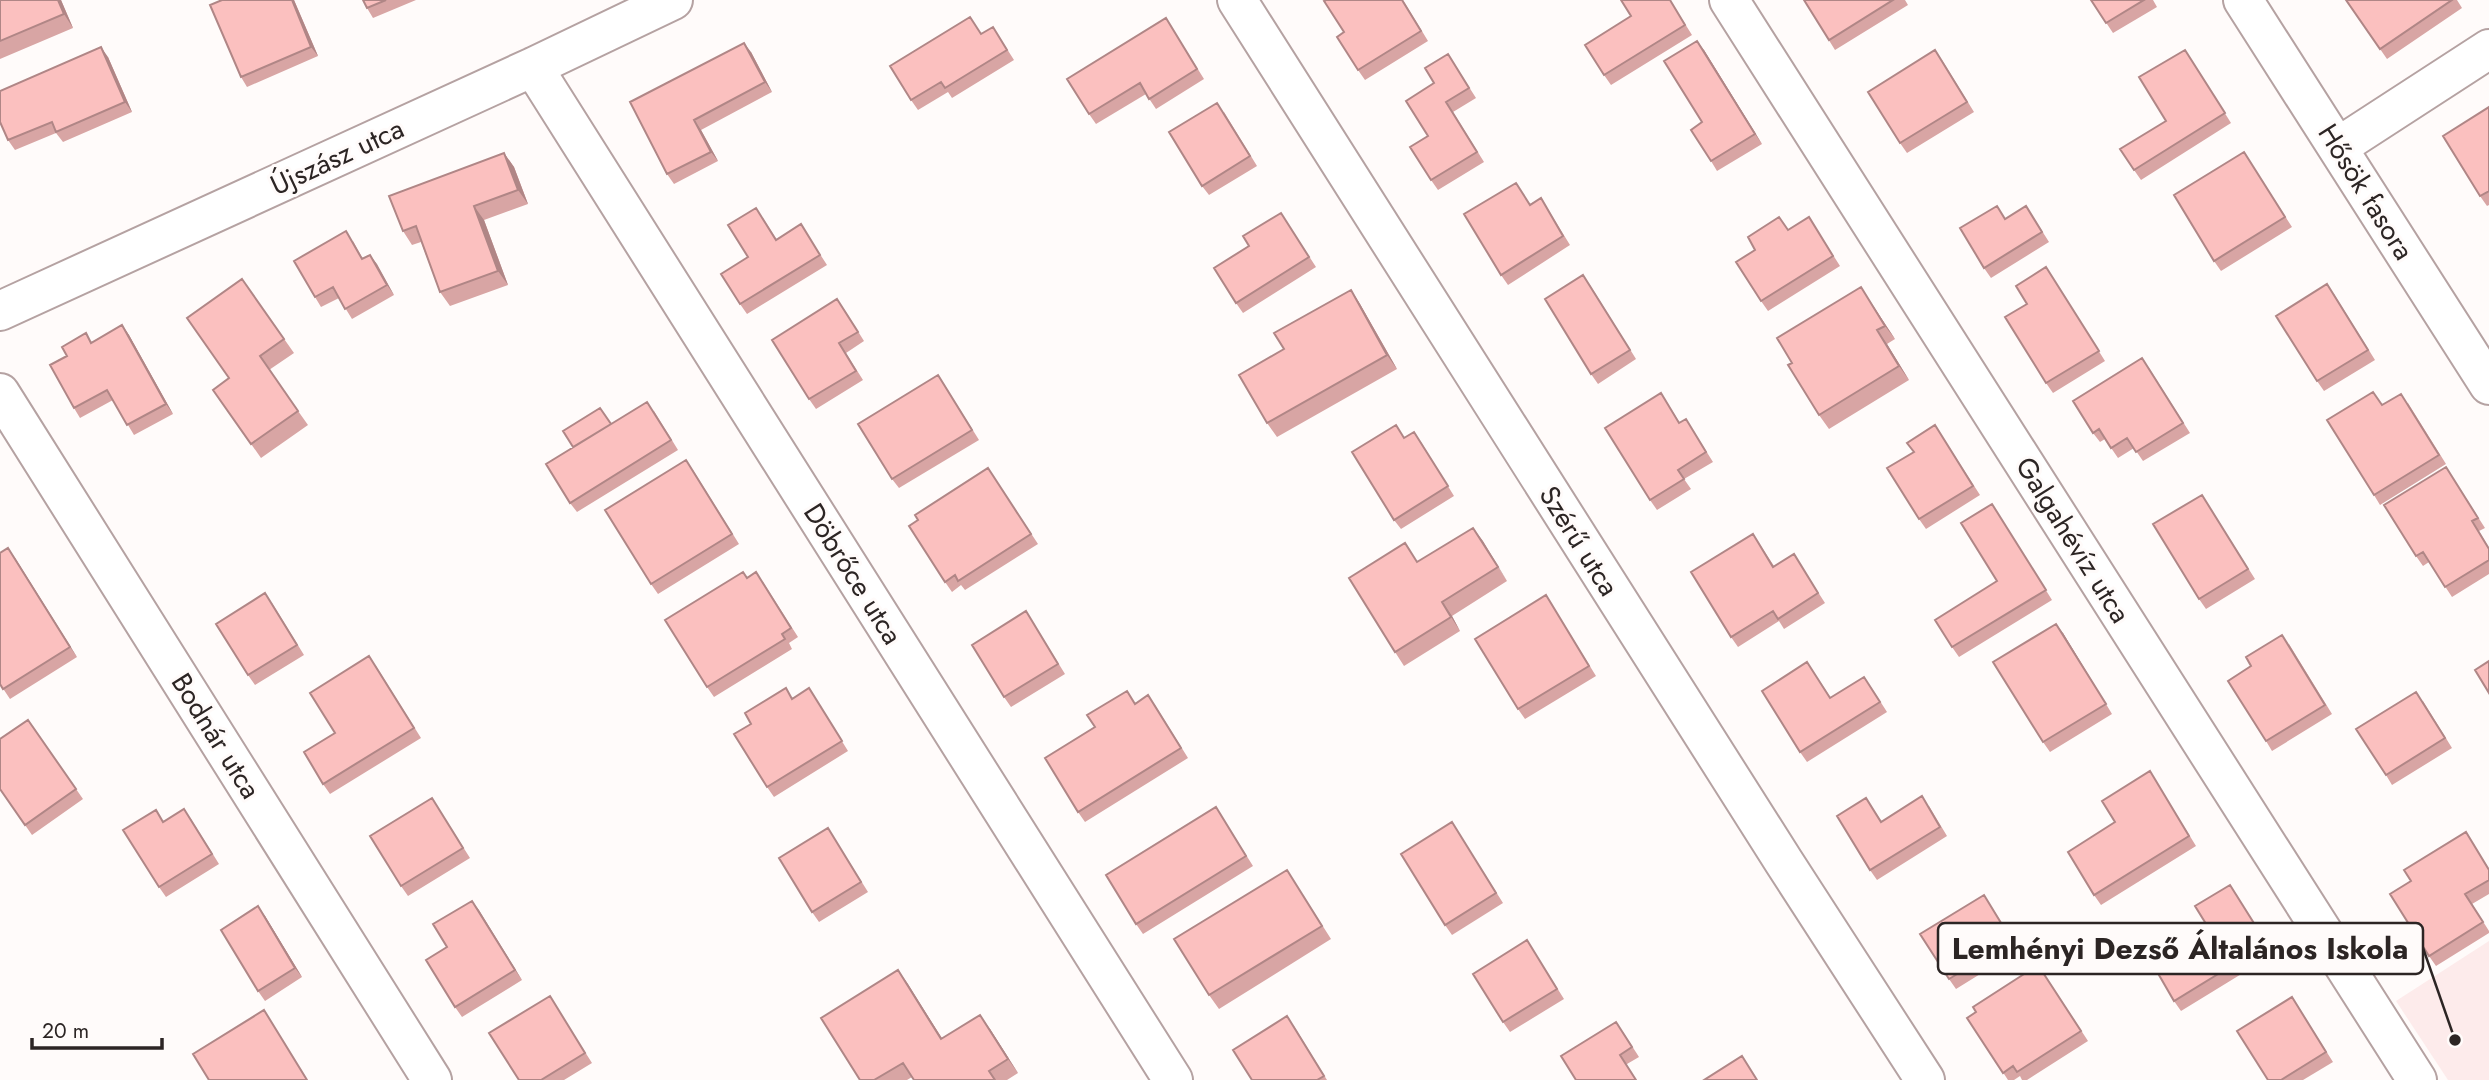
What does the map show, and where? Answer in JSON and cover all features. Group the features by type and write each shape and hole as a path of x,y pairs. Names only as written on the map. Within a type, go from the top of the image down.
{"street":[{"name":"Újszász utca","path":"1,308 533,67 673,0"},
{"name":"Szérű utca","path":"1237,0 1754,816 1925,1080"},
{"name":"Galgahévíz utca","path":"1729,0 2417,1080"},
{"name":"Hősök fasora","path":"2243,0 2489,385"},
{"path":"2338,147 2489,49"},
{"name":"Döbrőce utca","path":"533,67 1173,1080"},
{"name":"Bodnár utca","path":"0,393 432,1080"}],"shaded area":[{"path":"2489,941 2489,1080 2448,1080 2396,1001"}],"building":[{"path":"0,0 58,0 64,14 0,41"},
{"path":"222,0 292,0 311,47 241,77 210,5"},
{"path":"363,0 386,0 367,8"},
{"path":"1402,0 1421,31 1358,70 1337,37 1344,32 1324,1"},
{"path":"1621,0 1670,0 1685,25 1604,75 1585,45 1631,16"},
{"path":"1804,0 1893,0 1829,40"},
{"path":"2091,0 2144,0 2106,23"},
{"path":"2346,0 2452,0 2380,49"},
{"path":"970,17 981,34 993,27 1007,50 945,88 941,82 911,100 890,66"},
{"path":"1166,18 1197,69 1149,99 1140,83 1089,114 1067,79"},
{"path":"1697,41 1755,134 1711,161 1691,130 1702,122 1664,61"},
{"path":"744,43 765,82 694,120 711,152 667,174 630,102"},
{"path":"101,47 125,102 56,132 52,122 8,140 0,122 0,91"},
{"path":"1935,50 1967,102 1900,143 1868,92"},
{"path":"2185,50 2225,113 2134,170 2120,149 2166,121 2139,77"},
{"path":"1448,54 1469,88 1446,102 1477,152 1431,180 1410,147 1428,136 1406,101 1434,83 1425,68"},
{"path":"1217,103 1250,156 1202,186 1169,132"},
{"path":"2489,107 2489,191 2480,196 2443,136"},
{"path":"2244,152 2285,217 2214,261 2174,195"},
{"path":"504,153 518,190 474,206 498,271 440,292 416,226 403,231 389,196"},
{"path":"1516,183 1530,205 1541,198 1563,236 1501,275 1464,214"},
{"path":"1997,206 2005,219 2026,206 2042,232 1984,268 1960,228"},
{"path":"756,208 776,240 801,224 820,255 740,304 721,274 748,257 728,225"},
{"path":"1281,213 1309,257 1236,303 1214,268 1249,246 1243,236"},
{"path":"1779,217 1788,230 1809,217 1833,256 1761,301 1736,262 1755,250 1748,237"},
{"path":"346,231 362,259 370,255 387,285 345,309 333,287 315,297 294,261"},
{"path":"2046,267 2099,351 2046,383 2005,317 2027,304 2016,286"},
{"path":"1583,275 1630,350 1591,374 1545,299"},
{"path":"242,279 284,339 260,356 298,411 251,444 213,390 229,378 187,318"},
{"path":"2327,284 2368,350 2317,381 2276,316"},
{"path":"1861,287 1885,326 1877,330 1899,366 1819,415 1788,365 1792,363 1777,338"},
{"path":"1351,290 1387,355 1267,423 1239,375 1284,349 1274,333"},
{"path":"837,299 858,332 839,343 856,371 809,399 772,340"},
{"path":"122,325 166,404 127,425 107,390 74,408 50,365 67,356 62,347 86,333 91,343"},
{"path":"2142,358 2183,423 2136,452 2127,438 2111,448 2099,429 2093,433 2073,401"},
{"path":"938,375 972,430 892,479 858,424"},
{"path":"2373,392 2382,405 2401,394 2439,455 2374,495 2327,420"},
{"path":"1661,393 1679,423 1686,419 1706,452 1678,470 1684,479 1650,500 1605,428"},
{"path":"647,402 671,440 570,503 546,464"},
{"path":"600,408 611,424 573,447 563,431"},
{"path":"1396,425 1404,438 1414,432 1448,486 1394,520 1352,452"},
{"path":"1935,425 1973,486 1919,519 1887,468 1914,452 1907,443"},
{"path":"686,460 732,534 651,584 605,510"},
{"path":"2446,467 2478,518 2472,521 2489,549 2489,560 2445,587 2423,552 2416,556 2384,505"},
{"path":"988,468 1031,534 958,581 955,575 945,582 909,526 918,520 915,515"},
{"path":"2202,495 2248,569 2199,599 2153,524"},
{"path":"1992,504 2046,590 1952,647 1935,620 1997,581 1961,523"},
{"path":"1473,528 1498,567 1442,602 1451,617 1395,652 1349,578 1405,543 1417,562"},
{"path":"1753,534 1773,567 1794,554 1818,593 1778,619 1773,611 1731,637 1691,572"},
{"path":"8,548 70,647 3,689 0,684 0,553"},
{"path":"743,572 747,578 756,572 791,628 782,634 785,639 707,687 665,620"},
{"path":"265,593 297,645 248,675 216,624"},
{"path":"1546,595 1589,666 1518,709 1475,639"},
{"path":"1026,611 1058,664 1004,697 972,645"},
{"path":"2056,624 2106,704 2043,742 1993,662"},
{"path":"2282,635 2325,705 2266,741 2228,681 2251,666 2246,657"},
{"path":"369,656 414,728 323,784 304,752 335,733 310,693"},
{"path":"2489,661 2489,693 2475,670"},
{"path":"1807,662 1830,698 1864,677 1880,702 1800,752 1762,691"},
{"path":"786,688 792,699 809,688 842,741 767,787 734,734 751,724 745,713"},
{"path":"1127,691 1135,704 1148,695 1181,748 1078,812 1045,758 1095,727 1087,715"},
{"path":"2416,692 2445,738 2386,775 2356,729"},
{"path":"28,720 76,789 25,825 0,789 0,739"},
{"path":"2150,771 2189,836 2094,895 2068,852 2115,822 2102,801"},
{"path":"1922,796 1940,827 1870,870 1837,816 1866,798 1881,822"},
{"path":"432,798 463,848 401,886 370,836"},
{"path":"1216,807 1246,856 1136,924 1106,875"},
{"path":"184,809 212,854 159,887 123,830 156,810 163,822"},
{"path":"1452,822 1496,893 1445,925 1401,854"},
{"path":"828,828 861,882 812,912 779,858"},
{"path":"2466,832 2489,870 2489,880 2465,894 2483,922 2429,956 2390,894 2411,881 2404,870"},
{"path":"1287,870 1322,926 1209,995 1174,939"},
{"path":"2230,885 2267,944 2174,1001 2159,975 2216,940 2195,906"},
{"path":"1984,895 2012,941 1949,979 1920,934"},
{"path":"472,901 515,970 455,1007 426,960 447,947 433,924"},
{"path":"258,906 295,968 258,991 221,930"},
{"path":"1527,940 1557,989 1503,1022 1473,974"},
{"path":"2038,965 2081,1031 2017,1072 2013,1066 2003,1073 1967,1018 1976,1012 1973,1007"},
{"path":"898,970 941,1039 980,1015 1008,1059 989,1071 995,1080 914,1080 903,1063 874,1080 860,1080 821,1018"},
{"path":"550,996 585,1053 541,1080 519,1080 489,1033"},
{"path":"2292,997 2326,1052 2281,1080 2268,1080 2237,1031"},
{"path":"264,1010 307,1080 209,1080 193,1054"},
{"path":"1287,1016 1324,1076 1317,1080 1252,1080 1233,1050"},
{"path":"1616,1022 1632,1047 1620,1055 1636,1080 1576,1080 1561,1056"},
{"path":"1742,1056 1757,1080 1704,1080"}],"place":[{"name":"Lemhényi Dezső Általános Iskola","path":"2455,1040"}]}
